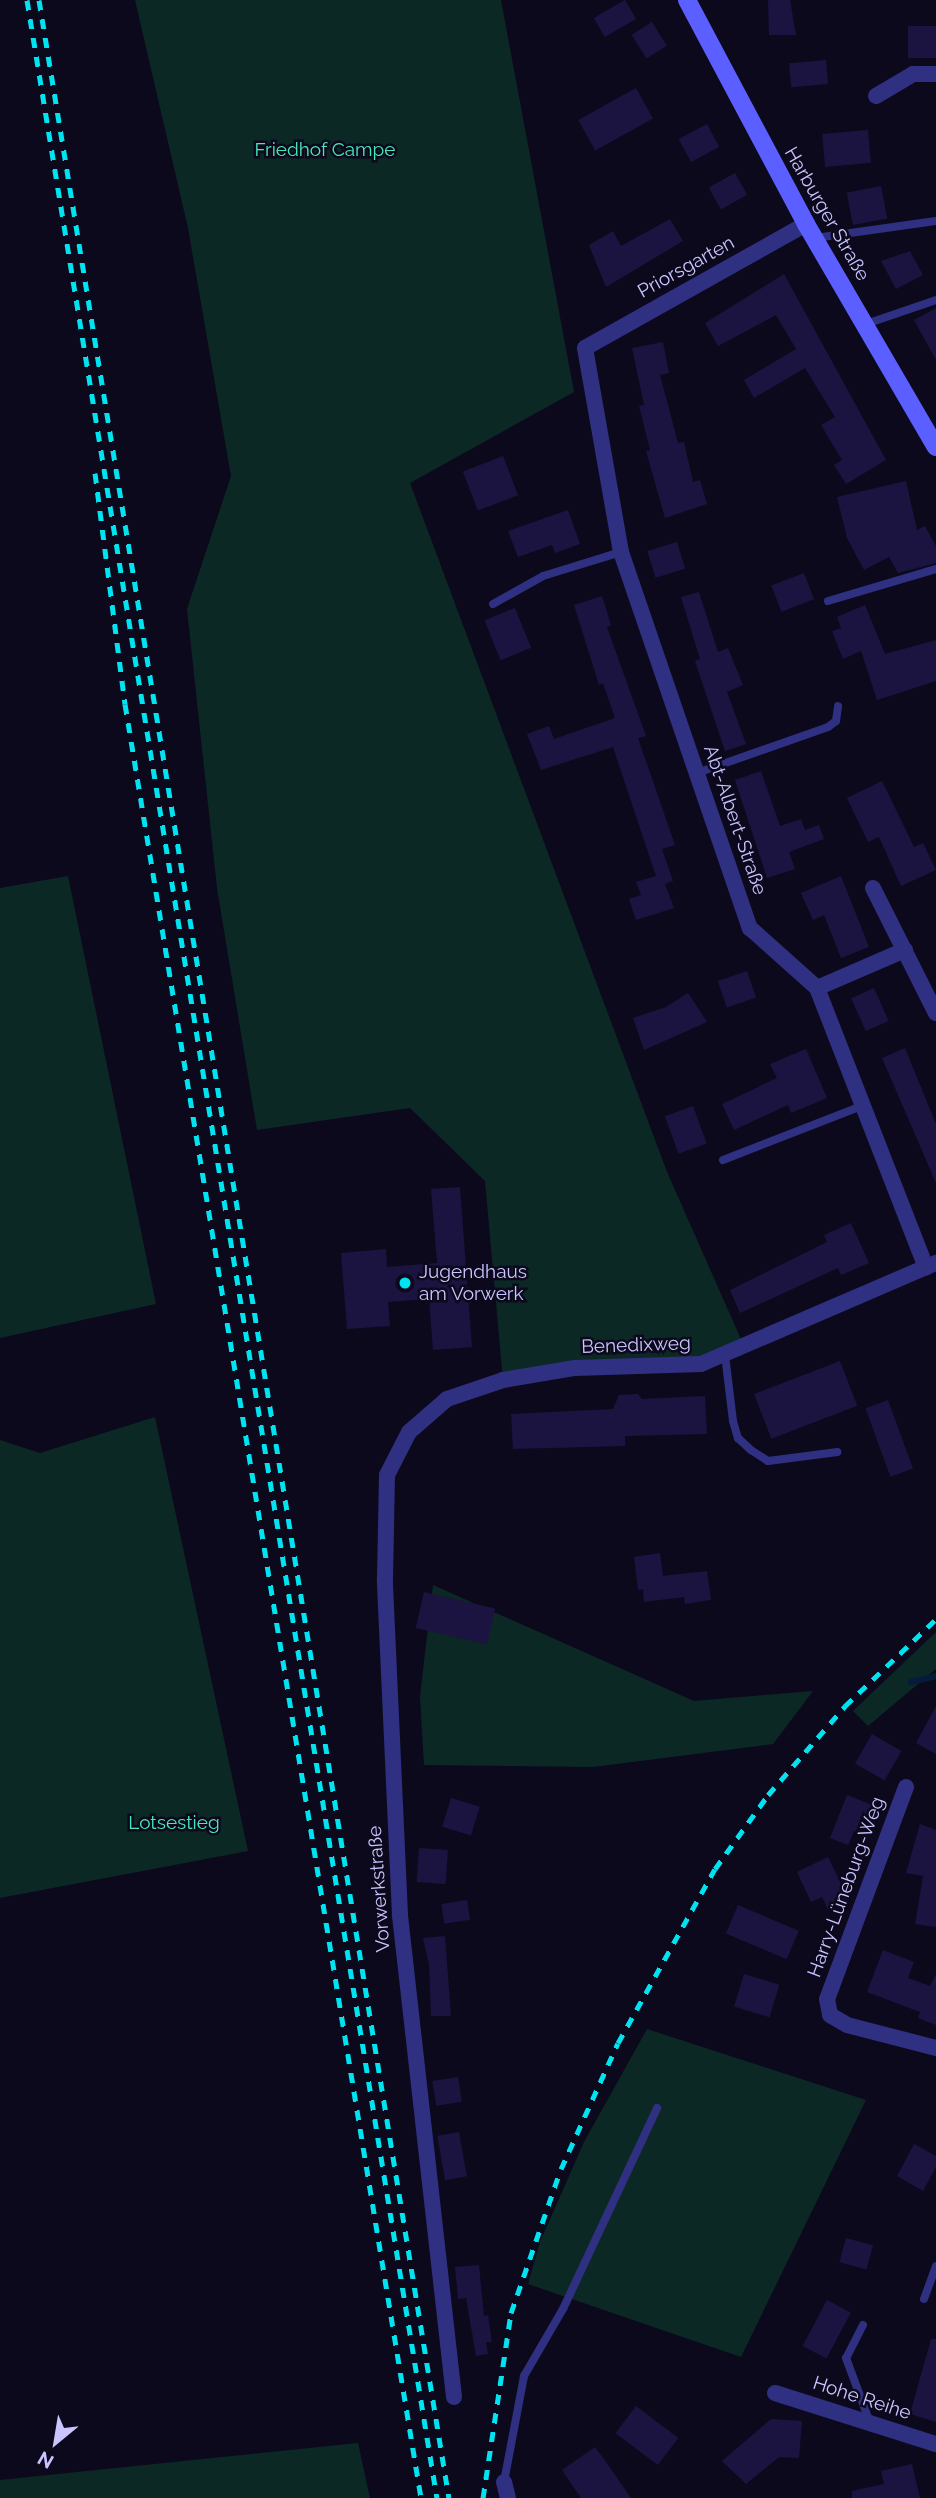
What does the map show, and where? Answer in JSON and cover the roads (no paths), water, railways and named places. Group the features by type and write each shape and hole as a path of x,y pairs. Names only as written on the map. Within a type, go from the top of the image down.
{"main road":[{"name":"Harburger Straße","path":"687,0 810,231 936,447"}],"street":[{"path":"876,96 913,74 936,74"},
{"name":"Priorsgarten","path":"585,348 810,231"},
{"name":"Abt-Albert-Straße","path":"585,348 621,552 750,928 817,988 931,1265"},
{"path":"873,888 936,1013"},
{"path":"817,988 905,950"},
{"name":"Benedixweg","path":"447,1399 503,1380 563,1370 701,1364 931,1265"},
{"name":"Vorwerkstraße","path":"447,1399 409,1432 387,1475 383,1510 400,1915 454,2397"},
{"name":"Harry-Lüneburg-Weg","path":"906,1787 827,1999 830,2015 847,2025 936,2048"},
{"name":"Hohe Reihe","path":"775,2393 936,2444"}],"lane":[{"path":"810,231 936,221"},
{"path":"866,324 936,300"},
{"path":"493,604 543,576 621,552"},
{"path":"828,601 936,569"},
{"path":"697,773 828,727 836,721 838,706"},
{"path":"723,1160 864,1105"},
{"path":"725,1354 733,1421 738,1438 751,1450 768,1461 837,1452"},
{"path":"506,2490 524,2376 563,2309 657,2108"},
{"path":"924,2299 936,2266"},
{"path":"863,2325 846,2358 870,2423"}],"waterway":[{"path":"911,1682 936,1676"}],"railway":[{"path":"27,0 437,2498"},
{"path":"39,0 449,2498"},
{"path":"95,473 125,704 421,2498"},
{"path":"483,2498 511,2313 561,2169 618,2043 715,1869 768,1795 845,1706 936,1619"}],"place":[{"name":"Jugendhaus am Vorwerk","path":"405,1283"}],"park label":[{"name":"Friedhof Campe","path":"325,150"},
{"name":"Lotsestieg","path":"174,1823"}]}
